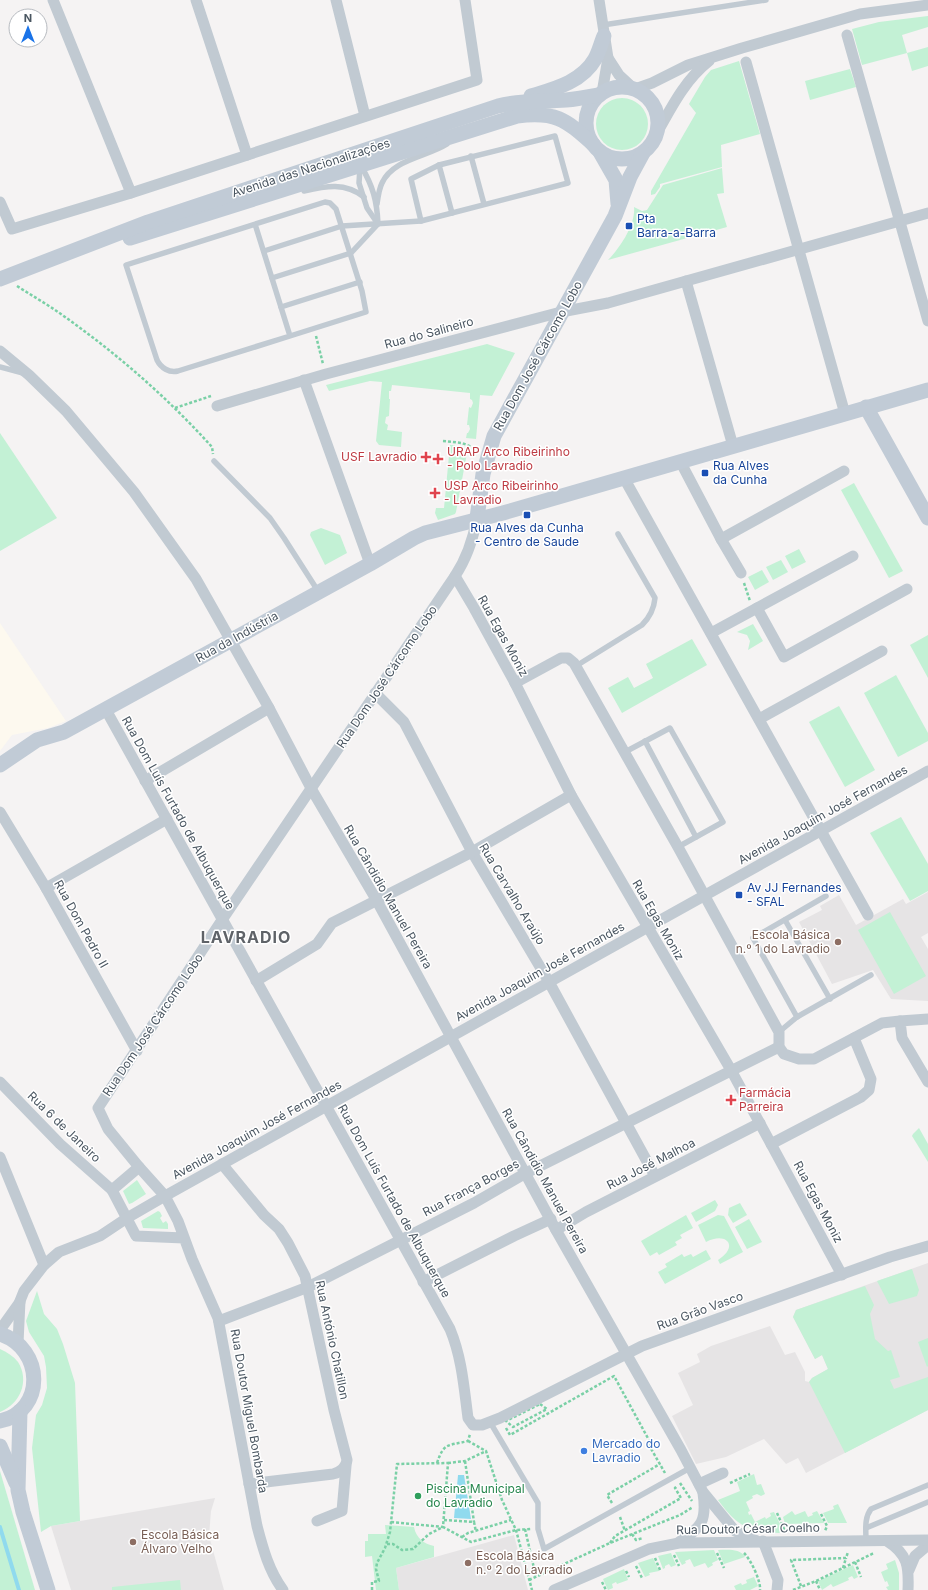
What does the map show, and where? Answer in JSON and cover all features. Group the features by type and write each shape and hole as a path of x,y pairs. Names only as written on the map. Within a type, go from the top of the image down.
{"street":[{"path":"53,0 131,193"},
{"path":"196,0 247,155"},
{"path":"336,0 365,116"},
{"path":"0,202 12,229 131,193 477,80 466,0"},
{"path":"599,0 608,58 601,94"},
{"path":"716,56 701,68 684,86 652,144 643,152 633,158 622,159 610,157 596,148 588,134 586,124 588,113 592,103 601,94 612,89 622,87 634,89 652,83 688,65 716,56 860,14 928,5"},
{"path":"513,102 553,89 579,77 588,69 594,60 603,30"},
{"path":"847,35 928,320"},
{"path":"608,58 619,75 634,89 644,94 652,102 657,112 657,133"},
{"path":"746,62 845,414"},
{"name":"Avenida das Nacionalizações","path":"29,268 214,212 513,102 564,100 601,94"},
{"name":"Avenida das Nacionalizações","path":"1,278 148,222 358,159 468,131 517,116 531,114 562,119 572,125 596,148"},
{"name":"Rua Dom José Cárcomo Lobo","path":"596,148 616,180 618,198 615,216"},
{"name":"Rua Dom José Cárcomo Lobo","path":"98,1108 222,920 312,790 375,693 463,563 469,550 477,518 483,474 494,436 615,216 630,177 643,152"},
{"name":"Rua do Salineiro","path":"217,406 326,374 562,312 608,303 928,213"},
{"path":"686,281 733,446"},
{"name":"Rua Cândidio Manuel Pereira","path":"0,351 29,375 66,411 134,492 196,579 269,708 312,790 377,901 556,1230 701,1488"},
{"path":"304,380 370,564"},
{"name":"Rua da Indústria","path":"0,765 37,740 64,732 106,710 425,533 477,518 503,513 928,390"},
{"path":"866,407 928,518"},
{"path":"680,462 741,573"},
{"path":"721,539 844,471"},
{"path":"624,478 868,914"},
{"path":"711,633 853,556"},
{"name":"Rua Egas Moniz","path":"455,576 515,683 571,795 731,1070 842,1275"},
{"path":"757,608 784,656 907,589"},
{"path":"759,719 882,651"},
{"path":"515,683 561,658 571,659 625,752 780,1032 779,1047 784,1054 799,1059 814,1059 882,1023 928,1019"},
{"name":"Rua Carvalho Araújo","path":"375,693 404,722 472,852 549,982 655,1176"},
{"path":"145,781 269,708"},
{"name":"Rua Dom Luís Furtado de Albuquerque","path":"106,710 450,1329 456,1342 462,1368 468,1418 473,1425"},
{"name":"Avenida Joaquim José Fernandes","path":"127,1218 928,772"},
{"path":"256,981 317,944 332,923 472,852 571,795"},
{"name":"Rua Dom Pedro II","path":"0,812 46,888 137,1050"},
{"path":"46,888 167,819"},
{"path":"900,1021 902,1038 928,1082"},
{"path":"771,1144 861,1097 869,1090 871,1079 854,1038"},
{"name":"Rua França Borges","path":"219,1321 308,1287 474,1203 526,1173 779,1047"},
{"name":"Rua 6 de Janeiro","path":"0,1082 60,1144 112,1190"},
{"name":"Rua Doutor Miguel Bombarda","path":"98,1108 108,1129 165,1196 219,1321 257,1526 264,1554 276,1580 283,1590"},
{"name":"Rua José Malhoa","path":"556,1230 586,1212 760,1122"},
{"path":"0,1157 44,1265"},
{"name":"Rua António Chatillon","path":"222,1164 264,1214 279,1229 305,1276 308,1287 324,1365 347,1460 342,1469 342,1511 317,1520"},
{"path":"139,1167 112,1190 136,1236 184,1238"},
{"path":"0,1330 20,1302 24,1291 44,1265 59,1252 100,1236 127,1218"},
{"path":"423,1282 550,1219"},
{"name":"Rua Grão Vasco","path":"495,1420 625,1353 682,1331 928,1246"},
{"path":"18,1343 20,1302"},
{"path":"0,1334 18,1343 27,1353 33,1366 34,1380 32,1394 20,1411 0,1421"},
{"path":"18,1490 20,1411"},
{"path":"473,1425 482,1425 495,1420"},
{"path":"0,1446 18,1490 23,1512 48,1590"},
{"path":"249,1484 323,1476 342,1469"},
{"path":"701,1488 723,1472"},
{"path":"701,1488 735,1531 760,1541 778,1580 777,1590"},
{"path":"676,1547 693,1533 701,1524 705,1513 701,1488"},
{"path":"887,1540 896,1546 902,1553 908,1570 908,1590"},
{"name":"Rua Doutor César Coelho","path":"554,1590 649,1549 760,1541 928,1540"},
{"path":"908,1570 915,1556 928,1545"}],"lane":[{"path":"603,30 766,0"},
{"path":"377,204 382,183 387,175 396,166 442,148 468,131"},
{"path":"264,251 342,226 421,221 568,183 555,136 439,165 411,179 421,221"},
{"path":"471,156 484,204"},
{"path":"358,159 359,183 367,208 378,224"},
{"path":"272,278 351,254 378,224 377,204 369,179 358,159"},
{"path":"439,165 452,213"},
{"path":"214,212 325,186 348,188 364,197"},
{"path":"320,202 330,203 336,209 342,226 360,282 366,312 178,371 170,371 162,367 157,360 126,265 320,202"},
{"path":"255,224 290,336"},
{"path":"280,307 360,282"},
{"path":"0,367 29,375"},
{"path":"214,461 270,518 318,592"},
{"path":"576,666 642,625 648,619 654,608 655,598 618,534"},
{"path":"625,752 670,728 723,822 678,847"},
{"path":"645,741 696,836"},
{"path":"797,1017 752,938 826,896"},
{"path":"785,920 830,999"},
{"path":"780,1032 797,1017 871,975"},
{"path":"495,1420 538,1503 538,1529 544,1549 690,1468"},
{"path":"866,1541 868,1513 871,1509 928,1485"},
{"path":"866,1528 928,1502"}],"path":[{"path":"1,278 58,312 115,356 175,408 212,448 214,461"},
{"path":"314,328 326,374"},
{"path":"175,408 213,395 217,406"},
{"path":"443,441 462,443 488,454"},
{"path":"741,573 750,604 757,608"},
{"path":"495,1420 510,1435 614,1376 665,1473 671,1470"},
{"path":"468,1441 473,1425"},
{"path":"437,1463 444,1447 468,1441 486,1451 502,1500 516,1530 532,1590"},
{"path":"372,1590 372,1582 379,1581 376,1569 377,1564 387,1544 391,1522 397,1464 448,1463 465,1461 486,1451"},
{"path":"465,1461 476,1532"},
{"path":"443,1527 448,1463"},
{"path":"612,1503 607,1495 660,1464"},
{"path":"724,1485 750,1474"},
{"path":"610,1544 616,1536 681,1498 675,1488 680,1483 695,1506 694,1512"},
{"path":"529,1580 632,1534 680,1515 695,1506"},
{"path":"777,1513 784,1529 783,1534 790,1534"},
{"path":"821,1514 827,1526 825,1534"},
{"path":"620,1517 625,1531"},
{"path":"444,1520 474,1522"},
{"path":"462,1537 468,1533 476,1532 512,1520"},
{"path":"391,1522 443,1527 471,1542 516,1530 538,1529"},
{"path":"387,1544 393,1544 402,1550 412,1549 429,1534 443,1527"},
{"path":"525,1530 536,1577"},
{"path":"632,1534 636,1540 643,1538 646,1544"},
{"path":"676,1547 679,1566"},
{"path":"715,1549 724,1568"},
{"path":"738,1549 744,1552 749,1558 760,1585 760,1590"},
{"path":"843,1568 849,1549"},
{"path":"795,1590 880,1550"},
{"path":"659,1554 653,1556 660,1570"},
{"path":"801,1586 791,1560 846,1558"},
{"path":"634,1562 642,1578"},
{"path":"855,1562 861,1577"},
{"path":"601,1578 606,1590"},
{"path":"816,1581 820,1590"}],"shaded area":[{"path":"0,623 66,721 48,728 12,735 0,751"},
{"name":"Escola Básica n.º 1 do Lavradio","path":"928,892 928,933 921,937 928,949 928,1001 891,999 873,970 832,984 799,922 822,910 820,906 839,895 856,925 903,899 906,904"},
{"path":"928,1263 928,1410 806,1473 798,1458 786,1464 764,1439 726,1457 696,1464 672,1416 693,1405 678,1373 700,1362 697,1354 711,1346 770,1326 785,1355 795,1352 805,1372 805,1381 809,1382 812,1378 828,1369 822,1355 815,1359 793,1317 796,1310"},
{"name":"Escola Básica Álvaro Velho","path":"215,1498 211,1511 209,1536 224,1590 71,1590 51,1526"},
{"name":"Escola Básica n.º 2 do Lavradio","path":"514,1535 528,1590 399,1590 396,1568"}],"green space":[{"path":"928,16 928,27 902,35 907,53 862,65 852,29 879,22"},
{"path":"928,47 928,66 912,71 907,53"},
{"path":"739,61 760,134 721,145 722,167 660,184 660,187 655,194 651,195 651,191 696,113 689,104 705,77 711,70"},
{"path":"850,69 856,87 810,100 805,81"},
{"path":"622,98 632,100 640,106 646,114 648,124 646,134 640,142 632,148 622,150 612,148 604,142 598,134 596,124 598,114 604,106 612,100"},
{"path":"722,168 724,193 717,194 727,227 608,260 630,228 634,214 634,207 642,211 647,210 663,185"},
{"path":"487,344 515,353 492,396 480,395 476,439 466,438 470,429 469,425 467,425 469,407 471,408 473,403 470,399 470,393 392,385 391,391 389,391 389,416 386,417 385,423 388,425 387,430 402,432 401,447 379,445 376,441 382,382 370,381 329,391 326,385"},
{"path":"0,433 57,518 0,551"},
{"path":"450,445 455,445 455,451 467,453 456,512 455,514 438,520 435,513 436,508 444,508"},
{"path":"854,483 903,571 889,578 841,490"},
{"path":"321,528 340,535 347,553 325,565 310,535 311,532"},
{"path":"799,549 806,562 792,569 785,556"},
{"path":"781,560 788,572 773,580 766,567"},
{"path":"762,570 769,582 755,590 748,577"},
{"path":"753,624 763,641 748,650 750,641 747,635 737,632"},
{"path":"928,635 928,678 910,645"},
{"path":"692,639 707,665 622,713 608,688 628,677 634,688 653,678 646,664"},
{"path":"896,675 928,733 928,741 898,757 864,693"},
{"path":"839,706 875,770 845,787 809,722"},
{"path":"901,817 928,864 928,891 910,901 870,833"},
{"path":"890,912 926,976 894,994 858,930"},
{"path":"919,1128 928,1144 928,1162 912,1136"},
{"path":"137,1180 146,1194 129,1204 123,1191"},
{"path":"715,1200 718,1205 715,1211 696,1222 691,1213"},
{"path":"740,1203 747,1215 733,1223 728,1215 729,1208"},
{"path":"158,1211 162,1216 160,1218 163,1223 166,1221 168,1224 168,1229 143,1228 141,1221"},
{"path":"686,1215 693,1228 680,1235 682,1238 675,1242 677,1245 659,1255 657,1252 650,1256 641,1241"},
{"path":"718,1215 724,1216 743,1252 720,1264 718,1260 725,1255 728,1250 728,1242 719,1238 706,1242 698,1225"},
{"path":"749,1219 762,1242 747,1249 735,1227"},
{"path":"706,1250 711,1259 665,1284 658,1272 667,1267 665,1264 682,1254 684,1257 691,1254 693,1257"},
{"path":"912,1269 919,1290 917,1296 889,1304 877,1281"},
{"path":"865,1286 874,1305 870,1314 875,1339 888,1351 891,1350 900,1377 890,1380 894,1389 928,1377 928,1410 845,1453 809,1382 812,1378 828,1369 822,1355 815,1359 793,1317 796,1310"},
{"path":"37,1291 44,1314 57,1329 75,1383 80,1521 51,1526 41,1532 32,1448 36,1415 42,1405 47,1388 46,1367 44,1356 29,1332 26,1321"},
{"path":"928,1338 928,1366 927,1367 918,1342"},
{"path":"0,1349 10,1354 18,1362 23,1377 23,1384 18,1398 0,1412"},
{"path":"0,1471 35,1590 0,1590"},
{"path":"754,1474 757,1485 761,1484 765,1494 761,1496 757,1494 752,1496 753,1498 746,1502 750,1511 748,1512 749,1515 751,1514 755,1522 765,1517 766,1519 771,1516 770,1513 774,1512 782,1528 782,1531 779,1533 759,1531 744,1526 731,1516 718,1500 740,1491 737,1482"},
{"path":"838,1504 847,1523 828,1523 823,1513 834,1509 833,1506"},
{"path":"792,1511 795,1515 805,1511 808,1517 817,1511 824,1523 785,1524 783,1517"},
{"path":"385,1525 414,1527 421,1540 434,1546 434,1557 396,1568 399,1590 376,1590 372,1556 365,1557 365,1541 368,1541 368,1534 386,1534"},
{"path":"714,1550 718,1560 712,1563 713,1565 708,1568 705,1563 694,1567 690,1559 685,1561 686,1563 682,1565 675,1552"},
{"path":"718,1550 737,1551 745,1557 724,1564"},
{"path":"671,1553 676,1565 671,1567 669,1564 663,1569 658,1556"},
{"path":"653,1558 659,1571 649,1573 650,1575 645,1577 638,1563"},
{"path":"895,1560 899,1573 899,1590 888,1590 886,1587 889,1586 887,1581 885,1582 881,1572 888,1569 886,1564"},
{"path":"853,1565 858,1577 854,1579 852,1576 848,1578 849,1580 833,1587 831,1584 822,1590 818,1581"},
{"path":"624,1569 628,1580 617,1584 616,1582 612,1584 613,1588 608,1590 603,1579"},
{"path":"754,1577 758,1586 750,1590 736,1590 734,1586 741,1583 742,1585 747,1583 746,1580"},
{"path":"180,1580 181,1590 112,1590 112,1587"}],"water":[{"path":"458,1475 464,1475 471,1519 454,1518"}],"waterway":[{"path":"0,1527 19,1590"}],"place":[{"name":"Pta Barra-a-Barra","path":"629,226"},
{"name":"USF Lavradio","path":"426,457"},
{"name":"URAP Arco Ribeirinho - Polo Lavradio","path":"438,459"},
{"name":"Rua Alves da Cunha","path":"705,473"},
{"name":"USP Arco Ribeirinho - Lavradio","path":"435,493"},
{"name":"Rua Alves da Cunha - Centro de Saude","path":"527,515"},
{"name":"Av JJ Fernandes - SFAL","path":"739,895"},
{"name":"Escola Básica n.º 1 do Lavradio","path":"838,942"},
{"name":"Farmácia Parreira","path":"731,1100"},
{"name":"Mercado do Lavradio","path":"584,1451"},
{"name":"Piscina Municipal do Lavradio","path":"418,1496"},
{"name":"Escola Básica Álvaro Velho","path":"133,1542"},
{"name":"Escola Básica n.º 2 do Lavradio","path":"468,1563"}],"district":[{"name":"LAVRADIO","path":"246,937"}]}
